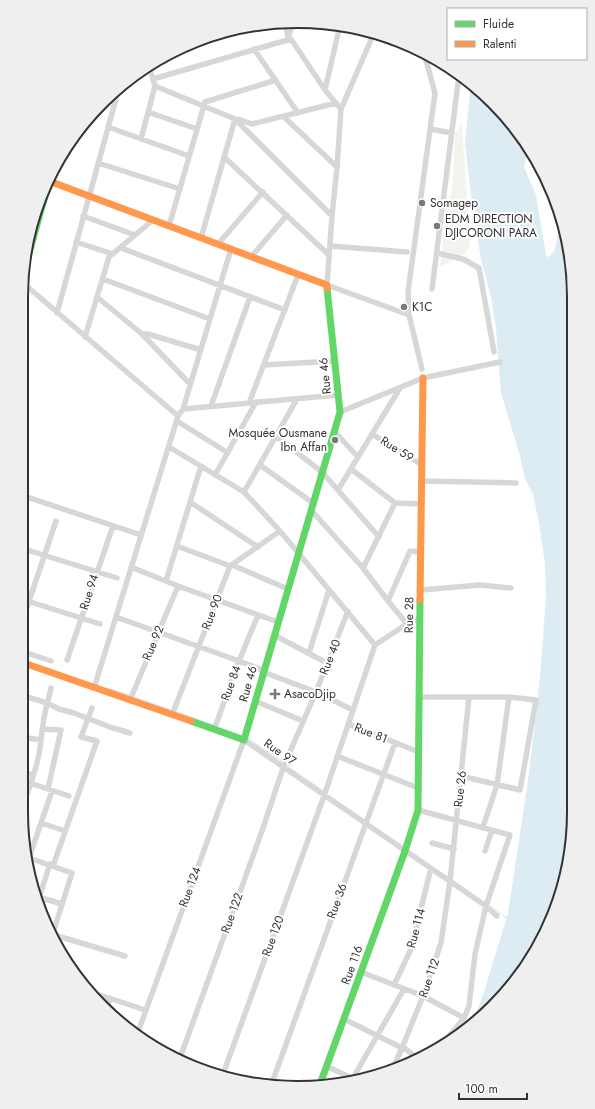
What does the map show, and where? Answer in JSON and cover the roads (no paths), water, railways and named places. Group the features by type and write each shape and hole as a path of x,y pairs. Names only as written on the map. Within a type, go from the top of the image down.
{"main road":[{"path":"54,183 327,286"},
{"name":"Rue 46","path":"244,740 340,412 327,286"},
{"name":"Rue 28","path":"405,850 418,810 423,378"},
{"name":"Rue 97","path":"28,664 94,688 131,697 215,726 244,740"},
{"name":"Rue 116","path":"321,1080 405,850"}],"street":[{"path":"288,38 292,28"},
{"path":"286,29 288,38 291,39 325,90 341,109"},
{"path":"325,90 339,31"},
{"path":"153,79 288,38"},
{"name":"Rue 46","path":"327,286 341,109 372,38"},
{"path":"254,49 298,113"},
{"path":"422,369 409,315 408,292 435,93 427,61"},
{"path":"141,139 155,86 151,71"},
{"path":"169,226 205,102 276,80"},
{"path":"432,289 458,81"},
{"path":"155,86 235,119 252,124 336,103"},
{"path":"57,313 115,100"},
{"path":"148,112 197,129"},
{"path":"284,117 337,167"},
{"path":"201,238 235,119"},
{"path":"235,119 332,216"},
{"path":"108,127 189,156"},
{"path":"430,129 452,133"},
{"path":"224,157 329,255"},
{"path":"98,163 180,189"},
{"path":"218,244 262,192"},
{"path":"251,257 287,215"},
{"path":"84,216 135,235"},
{"path":"85,337 109,257 152,220"},
{"path":"76,242 113,254"},
{"path":"330,246 407,252"},
{"path":"120,248 285,310"},
{"path":"94,688 178,418 183,409 231,249"},
{"path":"437,253 463,259 479,268 494,352"},
{"path":"249,403 298,275"},
{"path":"103,279 210,318"},
{"path":"327,286 409,315"},
{"path":"29,288 178,418 228,453"},
{"path":"97,297 142,334 190,384"},
{"path":"211,406 250,297"},
{"path":"142,334 148,334 201,350"},
{"path":"264,365 334,361"},
{"path":"340,412 423,378 500,362"},
{"path":"338,490 400,387"},
{"path":"183,409 338,395"},
{"path":"244,492 297,399"},
{"path":"215,475 256,402"},
{"path":"334,431 358,457"},
{"name":"Rue 59","path":"372,434 422,465"},
{"path":"276,436 322,472 379,537"},
{"path":"169,447 244,492 298,552 375,645 407,624 420,618"},
{"path":"260,465 312,507 407,624"},
{"path":"166,581 201,466"},
{"path":"351,469 394,502 422,504"},
{"path":"422,481 516,483"},
{"path":"28,497 141,535"},
{"path":"190,502 258,547"},
{"path":"363,568 379,537 394,502"},
{"path":"28,604 56,521"},
{"name":"Rue 94","path":"67,660 113,526"},
{"path":"231,565 280,531"},
{"path":"177,546 231,565 288,589"},
{"path":"28,550 117,578"},
{"path":"388,601 410,551 421,552"},
{"name":"Rue 90","path":"173,712 231,565"},
{"path":"131,567 178,586 278,622"},
{"path":"421,590 480,585 511,588"},
{"name":"Rue 92","path":"131,697 178,586"},
{"path":"309,653 329,590"},
{"path":"29,601 100,624"},
{"name":"Rue 40","path":"283,768 316,692 348,612"},
{"name":"Rue 84","path":"215,726 258,615"},
{"path":"116,617 260,669 263,672 316,692 352,710"},
{"path":"274,635 327,663"},
{"name":"Rue 120","path":"224,1071 324,796 375,645"},
{"path":"28,653 51,661"},
{"path":"28,789 40,746 42,729 51,688"},
{"path":"28,697 130,733"},
{"path":"419,697 509,697 536,700 520,790 461,776"},
{"name":"Rue 26","path":"450,881 469,697"},
{"path":"483,827 497,785 509,697"},
{"path":"255,701 303,721"},
{"path":"40,890 51,865 97,741 82,736 92,708"},
{"name":"Rue 81","path":"348,724 395,743"},
{"path":"31,852 50,790 61,730 42,729"},
{"path":"28,738 41,740"},
{"name":"Rue 97","path":"244,740 486,906 497,916"},
{"name":"Rue 124","path":"139,1029 244,740"},
{"path":"395,743 419,752"},
{"name":"Rue 36","path":"273,1080 395,743"},
{"path":"337,756 418,788"},
{"name":"Rue 122","path":"181,1054 260,838 283,768"},
{"path":"28,773 33,775"},
{"path":"30,783 69,796"},
{"path":"418,810 510,835 486,906 475,954 470,1006 464,1018 453,1032"},
{"path":"41,823 62,830"},
{"path":"485,851 492,830"},
{"path":"432,843 454,849"},
{"path":"32,859 72,873 55,929"},
{"name":"Rue 114","path":"394,985 411,949 431,868"},
{"name":"Rue 112","path":"395,1062 423,996 441,943 450,881"},
{"path":"42,898 62,904"},
{"path":"58,935 125,956"},
{"path":"361,972 423,996 464,1018"},
{"path":"355,1075 404,989"},
{"path":"100,995 145,1010"},
{"path":"108,1003 110,998"},
{"path":"344,1019 402,1047 413,1055"},
{"path":"326,1066 349,1076"}],"waterway":[{"path":"110,689 129,695"},
{"path":"133,697 214,725"},
{"path":"218,727 242,736"},
{"path":"247,738 284,763"},
{"path":"287,766 323,791"},
{"path":"491,907 507,918"}],"place":[{"name":"Somagep","path":"422,203"},
{"name":"EDM DIRECTION DJICORONI PARA","path":"437,226"},
{"name":"K1C","path":"404,307"},
{"name":"Mosquée Ousmane Ibn Affan","path":"335,440"},
{"name":"AsacoDjip","path":"275,694"}]}
